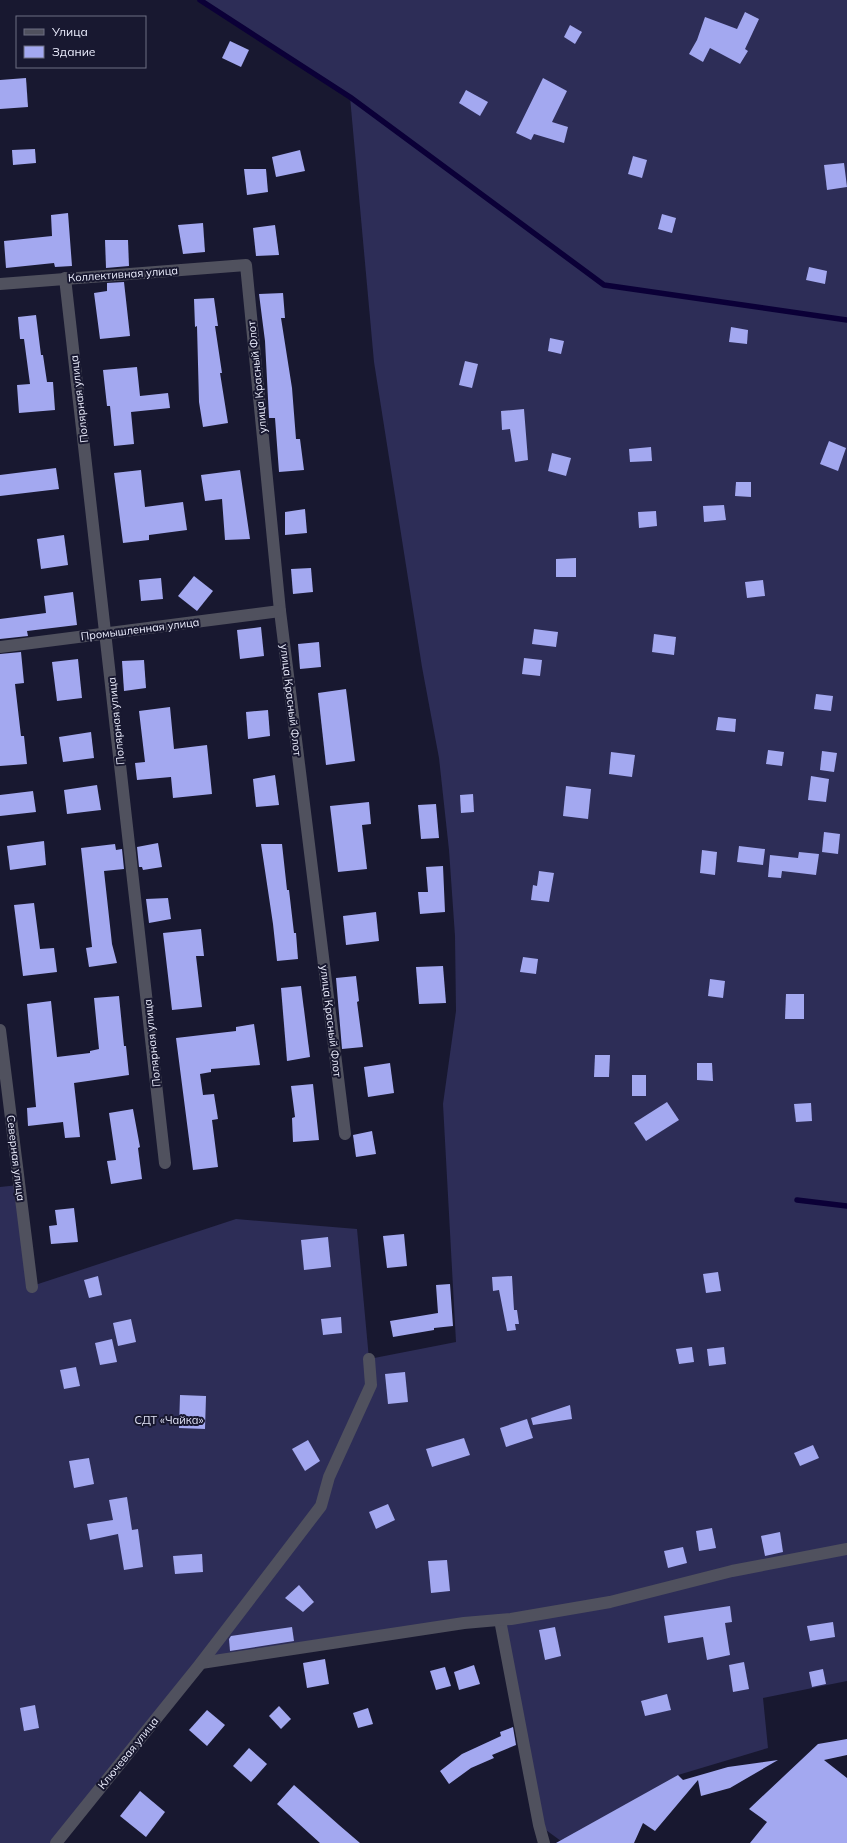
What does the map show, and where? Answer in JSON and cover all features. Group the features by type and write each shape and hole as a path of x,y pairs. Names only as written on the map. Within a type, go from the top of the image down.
{"street":[{"name":"Коллективная улица","path":"0,284 246,265"},
{"name":"улица Красный Флот","path":"246,265 280,612 345,1134"},
{"name":"Полярная улица","path":"66,278 165,1163"},
{"name":"Промышленная улица","path":"0,647 280,612"},
{"name":"Северная улица","path":"0,1030 32,1286"},
{"name":"Ключевая улица","path":"56,1843 201,1663 321,1506 329,1477 371,1385 369,1359"},
{"path":"201,1663 464,1623 500,1620 610,1602 732,1571 847,1548"},
{"path":"500,1620 544,1843"}],"green space":[{"name":"СДТ «Чайка»","path":"200,0 847,0 847,1681 763,1698 768,1748 678,1775 561,1841 539,1825 500,1620 201,1663 56,1843 0,1843 0,1187 19,1185 32,1286 236,1219 357,1229 369,1359 456,1342 443,1104 456,1011 455,936 449,850 439,758 422,667 374,362 350,97"}],"building":[{"path":"745,12 759,19 745,49 748,51 740,64 710,48 703,62 689,54 697,40 705,17 737,29"},
{"path":"570,25 582,32 575,44 564,37"},
{"path":"230,41 249,50 241,67 222,58"},
{"path":"26,78 28,107 0,109 0,80"},
{"path":"543,78 567,91 552,122 568,127 564,143 534,134 531,140 516,133"},
{"path":"466,90 488,102 480,116 459,103"},
{"path":"35,149 36,163 13,165 12,150"},
{"path":"300,150 305,171 276,177 272,157"},
{"path":"633,156 647,160 642,178 628,174"},
{"path":"844,163 847,187 827,190 824,165"},
{"path":"244,169 266,169 268,192 247,195"},
{"path":"68,213 72,266 55,267 54,263 6,268 4,241 52,236 51,215"},
{"path":"662,214 676,218 672,233 658,229"},
{"path":"203,223 205,252 183,254 178,225"},
{"path":"275,225 279,255 256,256 253,228"},
{"path":"105,240 128,240 129,266 106,268"},
{"path":"809,267 827,271 825,284 806,280"},
{"path":"124,282 130,336 100,339 94,293 107,291 107,283"},
{"path":"283,293 285,318 281,318 292,388 296,439 300,439 304,470 279,472 275,418 269,418 265,341 259,294"},
{"path":"214,298 218,326 215,326 222,373 220,373 228,423 203,427 199,402 197,326 195,327 194,299"},
{"path":"36,315 41,355 43,355 47,382 53,382 55,410 19,413 17,385 30,384 24,339 20,339 18,317"},
{"path":"731,327 748,330 747,344 729,342"},
{"path":"550,338 564,341 561,354 548,351"},
{"path":"465,361 478,364 472,388 459,385"},
{"path":"137,367 140,396 168,393 170,408 131,412 134,444 114,446 110,406 107,406 103,370"},
{"path":"524,409 528,460 515,462 510,429 502,430 501,411"},
{"path":"829,441 846,448 838,471 820,464"},
{"path":"651,447 652,461 630,462 629,449"},
{"path":"552,453 571,458 566,476 548,471"},
{"path":"56,468 59,489 0,496 0,475"},
{"path":"141,470 145,507 183,502 187,530 149,535 149,540 123,543 114,473"},
{"path":"240,470 250,539 225,540 222,499 205,501 201,475"},
{"path":"736,482 751,482 751,497 735,496"},
{"path":"724,505 726,520 704,522 703,506"},
{"path":"305,509 307,533 285,535 285,512"},
{"path":"656,511 657,526 639,528 638,512"},
{"path":"64,535 68,565 41,569 37,539"},
{"path":"576,558 576,577 556,577 556,559"},
{"path":"311,568 313,592 293,594 291,569"},
{"path":"194,576 213,591 197,611 178,596"},
{"path":"161,578 163,599 141,601 139,580"},
{"path":"763,580 765,596 747,598 745,582"},
{"path":"73,592 77,625 27,631 28,636 0,639 0,619 46,613 44,596"},
{"path":"261,627 264,656 240,659 237,630"},
{"path":"534,629 558,632 556,647 532,644"},
{"path":"654,634 676,637 674,655 652,652"},
{"path":"319,642 321,667 300,669 298,644"},
{"path":"21,652 24,683 15,684 21,736 24,736 27,764 0,766 0,654"},
{"path":"524,658 542,660 540,676 522,674"},
{"path":"78,659 82,698 57,701 52,662"},
{"path":"144,660 146,688 124,691 122,661"},
{"path":"346,689 355,761 326,765 318,693"},
{"path":"816,694 833,696 831,711 814,709"},
{"path":"170,707 174,749 207,745 212,794 173,798 171,777 137,780 135,763 145,762 139,711"},
{"path":"268,710 270,736 248,739 246,712"},
{"path":"718,717 736,719 735,732 716,730"},
{"path":"91,732 94,758 63,762 59,737"},
{"path":"768,750 784,752 782,766 766,764"},
{"path":"822,751 837,753 834,772 820,770"},
{"path":"611,752 635,755 632,777 609,774"},
{"path":"275,775 279,805 256,807 253,779"},
{"path":"811,776 829,779 826,802 808,800"},
{"path":"97,785 101,810 67,814 64,790"},
{"path":"566,786 591,789 588,819 563,816"},
{"path":"33,791 36,812 0,816 0,795"},
{"path":"473,794 474,812 461,813 460,795"},
{"path":"369,802 371,824 362,825 367,869 338,872 330,806"},
{"path":"436,804 439,838 421,839 418,805"},
{"path":"824,832 840,834 838,854 822,852"},
{"path":"44,841 46,865 10,870 7,846"},
{"path":"158,843 162,867 143,870 142,867 139,867 137,847"},
{"path":"115,844 116,850 122,849 124,869 104,871 112,944 117,963 89,967 86,948 92,947 81,848"},
{"path":"261,844 282,844 287,890 289,890 294,933 296,933 298,959 277,961"},
{"path":"739,846 765,849 763,865 737,862"},
{"path":"702,850 717,852 715,875 700,873"},
{"path":"799,852 819,854 816,875 782,871 781,878 768,877 770,855 798,858"},
{"path":"443,866 445,912 420,914 418,892 428,892 426,867"},
{"path":"539,871 554,873 549,902 531,900 533,885 537,886"},
{"path":"168,898 171,919 149,923 146,899"},
{"path":"34,903 40,949 54,948 57,972 23,976 14,905"},
{"path":"376,912 379,941 346,945 343,916"},
{"path":"201,929 204,956 196,956 202,1007 172,1010 163,933"},
{"path":"523,957 538,959 536,974 520,972"},
{"path":"443,966 446,1003 419,1004 416,967"},
{"path":"356,976 359,1001 357,1002 363,1047 342,1049 336,978"},
{"path":"710,979 725,981 723,998 708,996"},
{"path":"301,986 310,1057 287,1061 281,988"},
{"path":"786,994 804,994 804,1019 785,1019"},
{"path":"119,996 124,1046 126,1046 129,1075 74,1083 80,1137 65,1138 63,1122 28,1126 27,1108 36,1107 27,1004 51,1001 57,1057 90,1053 90,1051 99,1049 94,998"},
{"path":"254,1024 260,1065 211,1069 211,1072 200,1074 203,1095 214,1094 218,1119 212,1120 218,1167 193,1170 176,1038 236,1031 236,1027"},
{"path":"595,1055 610,1055 609,1077 594,1077"},
{"path":"390,1063 394,1093 368,1097 364,1067"},
{"path":"697,1063 712,1063 713,1081 697,1080"},
{"path":"632,1075 646,1075 646,1096 632,1096"},
{"path":"313,1084 319,1140 293,1142 292,1118 295,1117 291,1086"},
{"path":"667,1102 679,1120 646,1141 634,1123"},
{"path":"811,1103 812,1121 796,1122 794,1104"},
{"path":"133,1109 140,1147 138,1148 142,1179 111,1184 107,1161 116,1160 109,1113"},
{"path":"372,1131 376,1154 356,1157 353,1135"},
{"path":"74,1208 78,1242 51,1244 49,1226 57,1225 55,1210"},
{"path":"404,1234 407,1266 387,1268 383,1236"},
{"path":"328,1237 331,1267 304,1270 301,1240"},
{"path":"718,1272 721,1291 706,1293 703,1274"},
{"path":"98,1276 102,1295 89,1298 84,1280"},
{"path":"512,1276 514,1310 517,1310 519,1324 515,1324 516,1330 507,1331 499,1290 493,1291 492,1277"},
{"path":"450,1284 453,1326 434,1328 434,1330 393,1337 390,1321 438,1313 436,1285"},
{"path":"341,1317 342,1333 323,1335 321,1319"},
{"path":"131,1319 136,1342 118,1346 113,1323"},
{"path":"112,1339 117,1362 100,1365 95,1343"},
{"path":"692,1347 694,1362 679,1364 676,1349"},
{"path":"724,1347 726,1364 709,1366 707,1349"},
{"path":"76,1367 80,1386 64,1389 60,1370"},
{"path":"405,1372 408,1402 388,1404 385,1374"},
{"path":"180,1395 206,1396 205,1429 179,1428"},
{"path":"570,1405 572,1419 533,1425 531,1418"},
{"path":"527,1419 533,1438 506,1447 500,1428"},
{"path":"464,1438 470,1455 432,1467 426,1449"},
{"path":"308,1440 320,1461 305,1471 292,1449"},
{"path":"813,1445 819,1458 800,1466 794,1453"},
{"path":"89,1458 94,1484 74,1488 69,1461"},
{"path":"127,1497 132,1530 138,1529 143,1567 124,1570 118,1534 90,1540 87,1524 113,1520 109,1500"},
{"path":"388,1504 395,1520 376,1529 369,1512"},
{"path":"712,1528 716,1548 699,1551 696,1531"},
{"path":"780,1532 783,1552 765,1556 761,1536"},
{"path":"683,1547 687,1563 668,1568 664,1551"},
{"path":"202,1554 203,1572 175,1574 173,1556"},
{"path":"447,1560 450,1591 431,1593 428,1561"},
{"path":"299,1585 314,1602 303,1612 285,1598"},
{"path":"730,1606 732,1622 725,1623 730,1655 707,1660 703,1637 668,1643 664,1616"},
{"path":"833,1622 835,1637 810,1641 807,1626"},
{"path":"292,1627 294,1641 230,1651 229,1639 231,1636"},
{"path":"555,1627 561,1656 545,1660 539,1630"},
{"path":"325,1659 329,1684 307,1688 303,1663"},
{"path":"744,1662 749,1689 733,1692 729,1665"},
{"path":"474,1665 480,1684 459,1690 454,1672"},
{"path":"445,1667 451,1686 436,1690 430,1671"},
{"path":"823,1669 826,1684 812,1687 809,1672"},
{"path":"667,1694 671,1710 645,1716 641,1701"},
{"path":"35,1705 39,1728 24,1731 20,1708"},
{"path":"279,1706 291,1719 281,1729 269,1716"},
{"path":"368,1708 373,1724 358,1728 353,1713"},
{"path":"207,1710 225,1725 207,1746 189,1730"},
{"path":"513,1727 516,1745 492,1755 494,1758 471,1768 449,1784 440,1771 462,1754 501,1736 500,1732"},
{"path":"847,1739 847,1755 824,1760 847,1778 847,1843 750,1843 767,1822 749,1809 818,1744"},
{"path":"249,1748 267,1764 251,1782 233,1766"},
{"path":"778,1760 730,1788 701,1796 698,1780 655,1831 643,1823 634,1843 556,1843 678,1775 683,1780 728,1767"},
{"path":"294,1785 360,1843 320,1843 277,1804"},
{"path":"140,1791 165,1812 146,1837 120,1816"}],"waterway":[{"path":"200,0 350,97 604,285 847,320"},
{"path":"797,1200 847,1206"}]}
